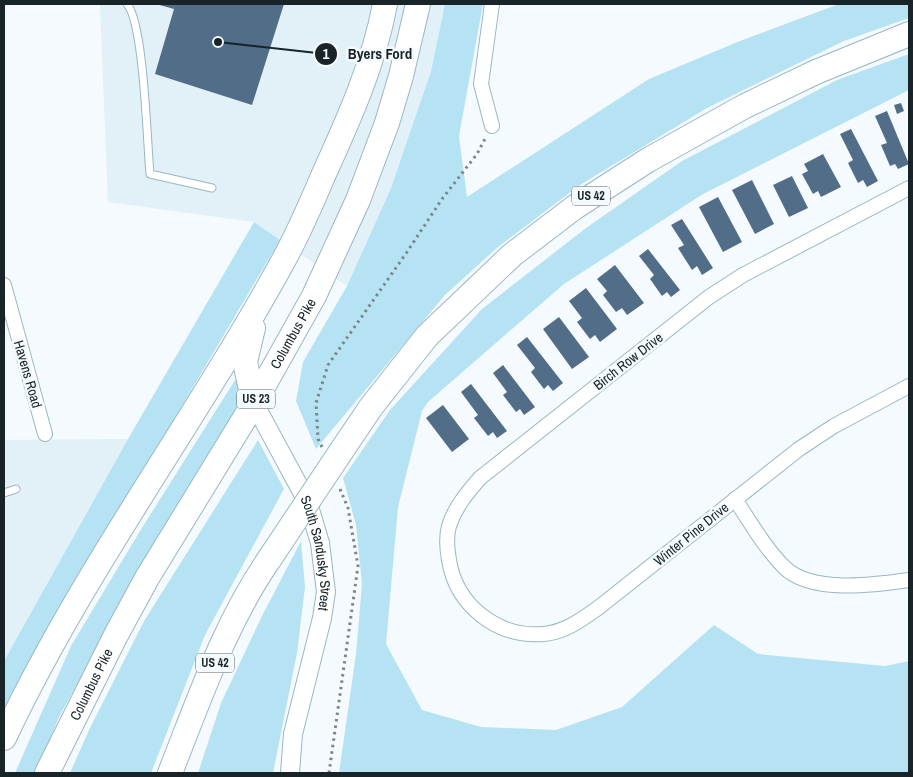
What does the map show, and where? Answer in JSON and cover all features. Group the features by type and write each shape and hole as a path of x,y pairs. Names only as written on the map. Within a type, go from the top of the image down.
{"highway":[{"path":"4,738 46,655 88,582 223,365 305,217 346,128 380,30 385,4"},
{"name":"Columbus Pike","path":"47,773 116,635 147,578 254,403 314,296 358,200 387,123 401,76 418,4"},
{"name":"US 42","path":"170,773 227,635 252,584 371,408 427,336 512,255 575,207 648,160 745,106 816,72 909,34"},
{"path":"254,403 245,362 257,306"}],"street":[{"path":"492,4 481,84 492,126"},
{"name":"Birch Row Drive","path":"469,604 460,593 450,572 447,547 449,526 461,498 480,478 709,297 744,276 909,188"},
{"name":"Havens Road","path":"4,285 45,434"},
{"name":"Winter Pine Drive","path":"469,604 486,620 501,628 525,634 545,634 571,626 598,608 799,450 834,426 909,386"},
{"name":"South Sandusky Street","path":"254,403 308,503 320,543 326,592 322,618 294,734 290,773"},
{"path":"735,499 785,569 812,583 837,585 909,580"}],"lane":[{"path":"127,4 131,8 139,36 150,174 212,188"},
{"path":"4,493 16,490"}],"shaded area":[{"path":"100,4 445,4 431,70 391,188 347,286 254,222 108,202"},
{"path":"445,4 483,4 459,136 467,197 649,79 740,41 839,4 909,4 909,18 844,41 707,108 580,185 498,247 445,295 316,449 296,401 303,362 347,286 391,188 431,71"},
{"path":"909,54 909,90 703,194 564,284 428,402 422,411 398,507 386,644 422,710 481,727 556,730 622,707 714,625 758,654 885,666 909,661 909,773 339,773 356,654 362,584 356,525 343,478 390,410 482,309 586,228 682,161 837,80"},
{"path":"254,222 280,240 23,675 4,719 4,661 128,439"},
{"path":"237,377 243,403 125,597 59,717 36,773 15,773 71,646 140,531"},
{"path":"128,439 4,661 4,440"},
{"path":"258,440 284,489 205,635 151,773 70,773 89,730 144,621"},
{"path":"301,541 305,587 297,653 273,773 198,773 221,703 263,614"}],"building":[{"path":"156,4 284,4 252,105 155,74 174,9"},
{"path":"901,103 904,111 897,114 894,105"},
{"path":"887,111 909,164 898,169 895,164 890,166 881,145 887,143 875,116"},
{"path":"851,129 878,181 867,187 863,180 858,183 848,163 853,160 840,134"},
{"path":"823,154 841,187 821,197 818,191 813,194 802,174 808,171 804,164"},
{"path":"792,176 808,208 789,217 773,185"},
{"path":"752,180 774,224 755,234 732,190"},
{"path":"718,197 742,242 723,252 699,207"},
{"path":"682,219 713,268 702,275 697,266 692,270 678,248 684,245 671,225"},
{"path":"648,249 680,290 671,297 667,292 662,296 650,279 654,275 639,256"},
{"path":"615,265 644,303 627,315 622,308 616,312 603,295 607,291 597,279"},
{"path":"586,288 617,329 600,342 595,335 590,339 577,322 582,318 569,301"},
{"path":"559,317 589,357 572,369 543,329"},
{"path":"527,337 563,383 553,391 548,385 544,389 531,372 535,368 517,345"},
{"path":"503,365 535,407 524,415 520,409 516,412 503,395 507,392 493,373"},
{"path":"471,384 507,431 497,438 493,432 488,436 474,418 478,415 461,392"},
{"path":"443,405 469,439 452,452 426,418"}],"place":[{"name":"Byers Ford","path":"218,42"}]}
